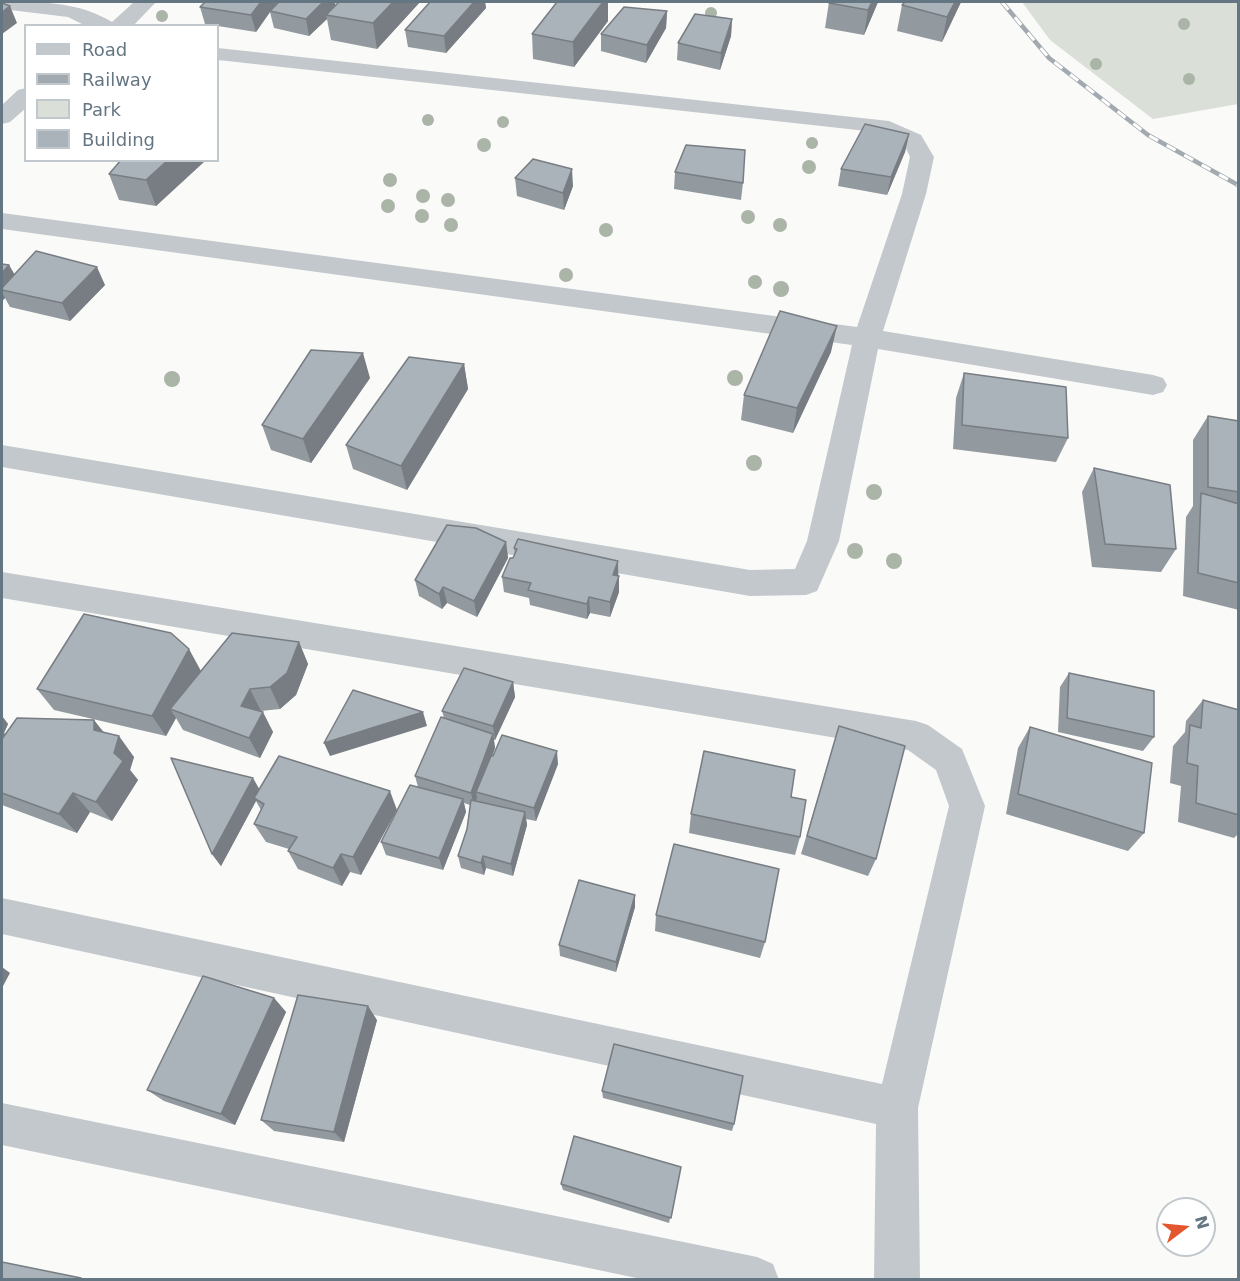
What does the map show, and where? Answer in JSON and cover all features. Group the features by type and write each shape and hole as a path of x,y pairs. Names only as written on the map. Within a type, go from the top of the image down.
{"street":[{"path":"122,24 146,2"},
{"path":"2,3 73,11 101,24"},
{"path":"2,456 750,583 806,582 823,541 867,338 914,195 922,157 913,140 881,126 219,54"},
{"path":"2,117 24,97"},
{"path":"2,221 867,338 1153,385"},
{"path":"2,585 916,736 950,760 967,806 897,1108 897,1280"},
{"path":"2,916 897,1108"},
{"path":"2,1124 757,1280"}],"green space":[{"path":"1022,2 1238,2 1238,104 1153,119 1050,40"}],"building":[{"path":"205,2 261,2 251,15 200,7"},
{"path":"279,2 323,2 306,19 270,11"},
{"path":"339,2 393,2 373,23 326,15"},
{"path":"430,2 474,2 444,36 405,30"},
{"path":"557,2 603,2 573,42 532,34"},
{"path":"829,2 872,2 868,10"},
{"path":"905,2 955,2 947,17 902,5"},
{"path":"2,3 10,6 2,12"},
{"path":"624,7 667,11 647,45 601,34"},
{"path":"695,14 732,19 721,53 678,43"},
{"path":"865,124 909,134 891,177 841,169"},
{"path":"686,145 745,150 743,183 675,172"},
{"path":"533,159 572,169 563,193 515,178"},
{"path":"119,162 166,162 146,180 109,174"},
{"path":"36,251 97,267 62,303 2,290"},
{"path":"2,264 9,265 2,273"},
{"path":"780,311 837,326 797,408 744,395"},
{"path":"311,350 363,353 303,439 262,425"},
{"path":"409,357 464,364 401,466 346,445"},
{"path":"964,373 1066,387 1068,438 962,425"},
{"path":"1208,416 1239,421 1239,492 1208,487"},
{"path":"1094,468 1170,485 1176,549 1105,544"},
{"path":"1201,493 1239,504 1239,583 1198,573"},
{"path":"447,525 476,528 506,542 474,601 443,587 439,594 415,580"},
{"path":"518,539 618,561 613,575 619,576 610,602 589,597 587,604 528,590 531,583 502,577 510,558 513,558 517,549 514,548"},
{"path":"84,614 171,633 189,649 152,716 37,689"},
{"path":"232,633 299,642 287,673 270,687 250,689 241,706 263,712 249,738 170,709"},
{"path":"464,668 513,682 493,726 442,711"},
{"path":"1069,673 1154,691 1154,737 1067,718"},
{"path":"353,690 423,712 324,743"},
{"path":"1203,700 1239,710 1239,815 1196,803 1198,766 1187,763 1190,725 1201,728"},
{"path":"441,717 493,734 471,793 415,776"},
{"path":"17,718 94,720 94,730 119,736 114,753 123,761 96,802 73,793 59,814 2,793 2,739"},
{"path":"839,726 905,746 876,859 807,836"},
{"path":"1030,727 1152,763 1144,833 1018,794"},
{"path":"502,735 557,751 534,808 476,792"},
{"path":"704,751 795,770 791,797 806,800 800,837 691,814"},
{"path":"279,756 390,791 353,857 341,854 333,868 288,851 297,837 254,824 264,804 254,798"},
{"path":"171,758 253,778 212,854"},
{"path":"410,785 463,799 439,858 381,842"},
{"path":"471,800 525,812 511,864 483,856 481,863 458,856 467,829"},
{"path":"674,844 779,869 765,942 656,915"},
{"path":"579,880 635,895 616,962 559,945"},
{"path":"203,976 274,998 221,1114 147,1090"},
{"path":"298,995 368,1006 334,1132 261,1120"},
{"path":"614,1044 743,1076 734,1124 602,1091"},
{"path":"574,1136 681,1167 671,1218 561,1184"},
{"path":"2,1262 81,1278 81,1280 2,1280"}],"railway":[{"path":"1002,2 1049,58 1148,135 1238,185"}]}
